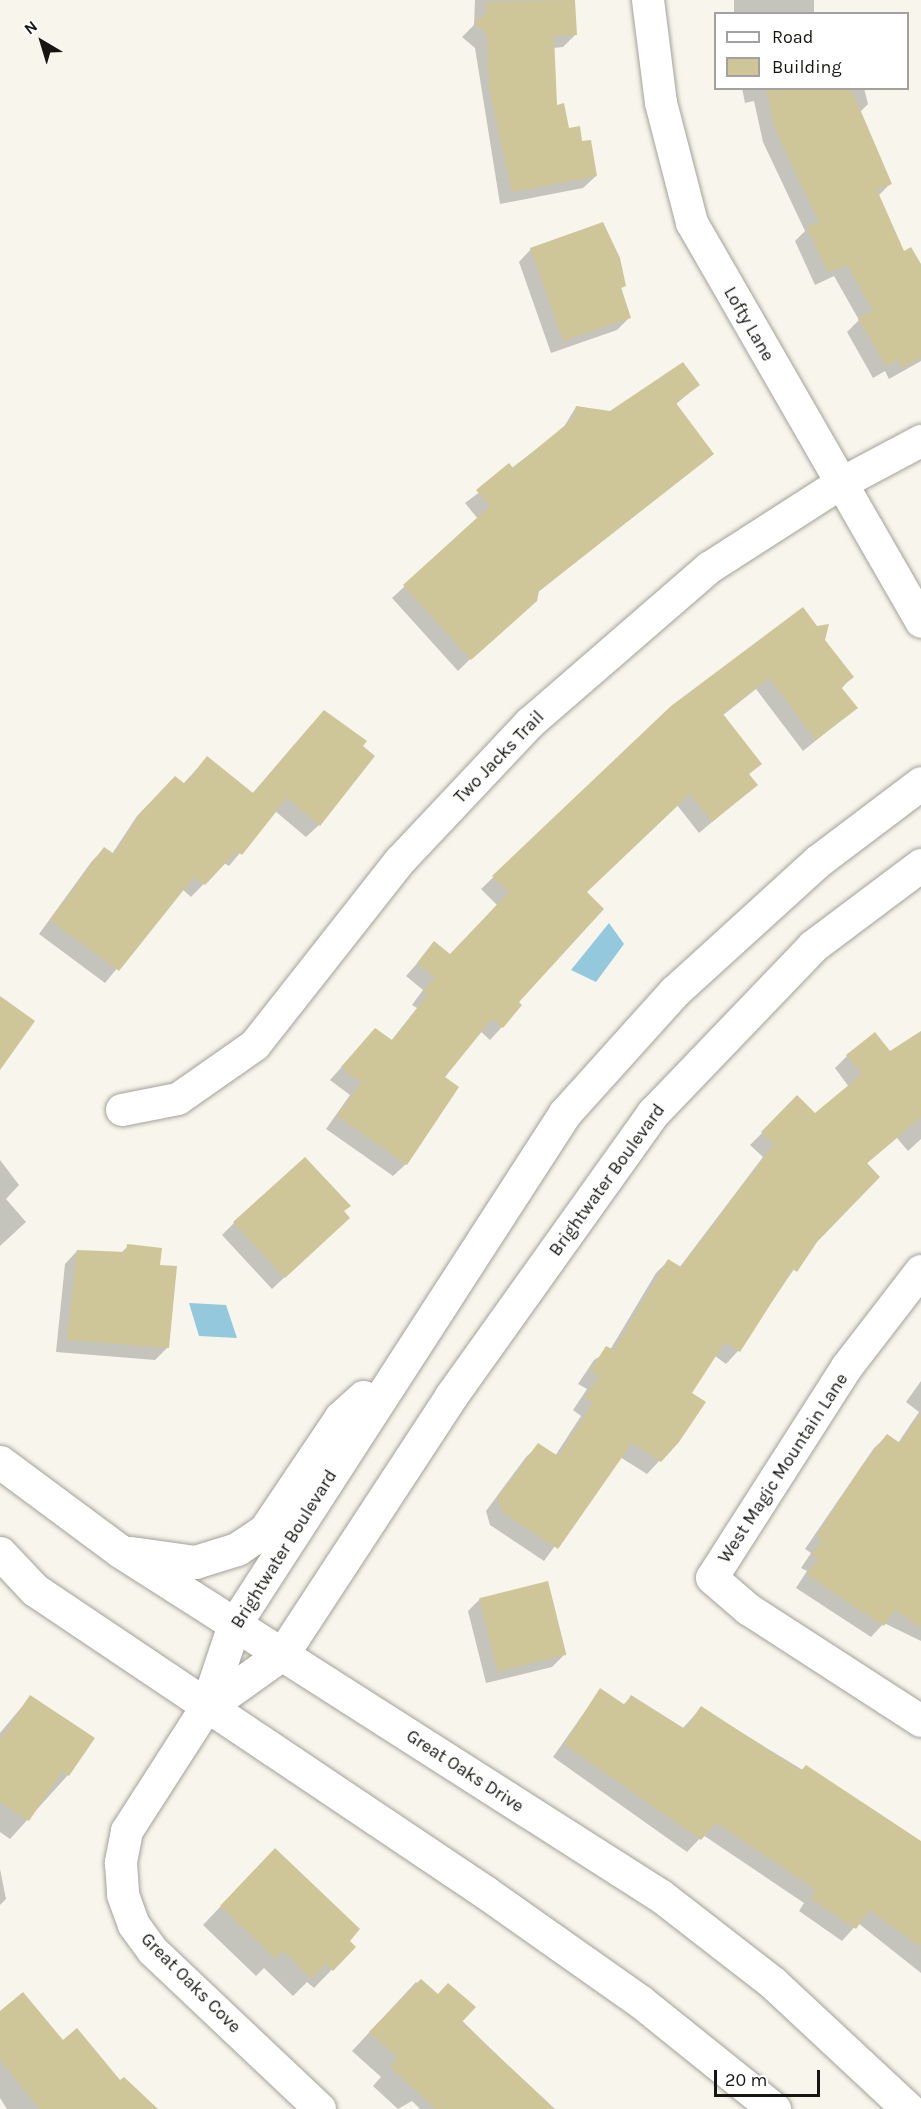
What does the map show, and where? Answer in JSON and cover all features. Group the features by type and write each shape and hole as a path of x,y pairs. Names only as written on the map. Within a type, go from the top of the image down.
{"street":[{"name":"Lofty Lane","path":"648,0 661,103 692,223 921,622"},
{"name":"Two Jacks Trail","path":"122,1110 178,1100 255,1045 400,861 530,723 709,568 840,484 921,441"},
{"name":"Brightwater Boulevard","path":"206,1708 234,1625 565,1113 675,991 818,861 921,783"},
{"name":"Brightwater Boulevard","path":"206,1708 283,1653 451,1396 653,1113 813,946 921,865"},
{"name":"West Magic Mountain Lane","path":"921,1271 847,1367 712,1578 748,1609 921,1721"},
{"path":"120,1551 195,1562 237,1549 265,1530 341,1417 401,1365"},
{"name":"Great Oaks Drive","path":"0,1462 120,1551 661,1896 773,1983 908,2109"},
{"path":"0,1553 35,1590 632,1995 774,2109"},
{"name":"Great Oaks Cove","path":"206,1708 127,1831 121,1863 123,1895 134,1925 153,1951 320,2109"}],"water":[{"path":"609,923 624,944 596,982 571,970"},
{"path":"189,1303 226,1305 237,1338 199,1336"}],"building":[{"path":"575,0 577,35 554,36 557,105 564,103 569,128 580,126 582,141 591,140 597,176 512,192 489,89 487,35 474,23 486,14 485,2"},
{"path":"766,90 852,90 892,184 877,190 904,251 911,247 921,264 921,357 902,368 898,360 886,366 858,319 873,310 847,265 828,273 807,227 819,222 775,129"},
{"path":"603,222 620,258 626,286 621,288 631,318 563,341 530,248"},
{"path":"683,362 700,385 676,403 714,454 539,591 537,601 471,660 403,585 490,506 476,490 509,463 513,468 574,418 576,406 610,411"},
{"path":"803,607 817,626 829,624 825,640 854,677 841,687 858,708 816,740 769,678 723,714 762,764 749,774 758,785 712,822 690,794 587,892 604,909 519,1002 522,1005 503,1028 492,1019 445,1077 459,1087 407,1165 337,1116 361,1082 341,1067 375,1028 392,1040 428,995 423,991 435,977 417,963 434,941 450,954 509,892 492,876 671,706"},
{"path":"324,710 367,741 363,746 375,756 320,826 287,798 242,855 237,851 205,885 194,877 119,971 50,920 104,847 114,854 141,812 175,776 185,784 207,756 253,793"},
{"path":"0,996 35,1021 0,1070"},
{"path":"921,1031 921,1117 867,1163 880,1177 817,1242 797,1272 793,1269 740,1352 725,1342 692,1393 706,1402 679,1442 661,1462 632,1443 558,1549 502,1512 498,1497 538,1443 558,1456 593,1403 585,1397 599,1376 590,1371 606,1346 614,1350 668,1259 681,1267 774,1144 761,1132 797,1095 815,1113 862,1074 846,1055 875,1032 890,1051"},
{"path":"305,1157 351,1206 344,1211 350,1218 285,1278 233,1222"},
{"path":"127,1244 162,1248 160,1265 177,1266 169,1348 67,1340 77,1250 126,1252"},
{"path":"921,1413 921,1628 895,1610 884,1626 807,1575 818,1558 812,1555 822,1540 817,1536 861,1467 887,1434 900,1443"},
{"path":"548,1581 566,1655 497,1672 479,1598"},
{"path":"600,1688 625,1705 631,1695 685,1729 701,1706 801,1771 806,1765 921,1841 921,1947 869,1910 856,1929 810,1898 816,1890 716,1823 701,1840 564,1744"},
{"path":"30,1695 95,1738 69,1776 62,1772 29,1821 0,1802 0,1740"},
{"path":"275,1848 360,1929 350,1941 356,1947 333,1971 326,1964 312,1979 283,1951 276,1959 220,1906"},
{"path":"421,1979 438,1994 448,1983 476,2007 462,2022 555,2109 436,2109 390,2067 398,2058 369,2032"},
{"path":"23,1992 63,2040 77,2028 120,2080 124,2077 158,2109 40,2109 0,2060 0,2011"}]}
